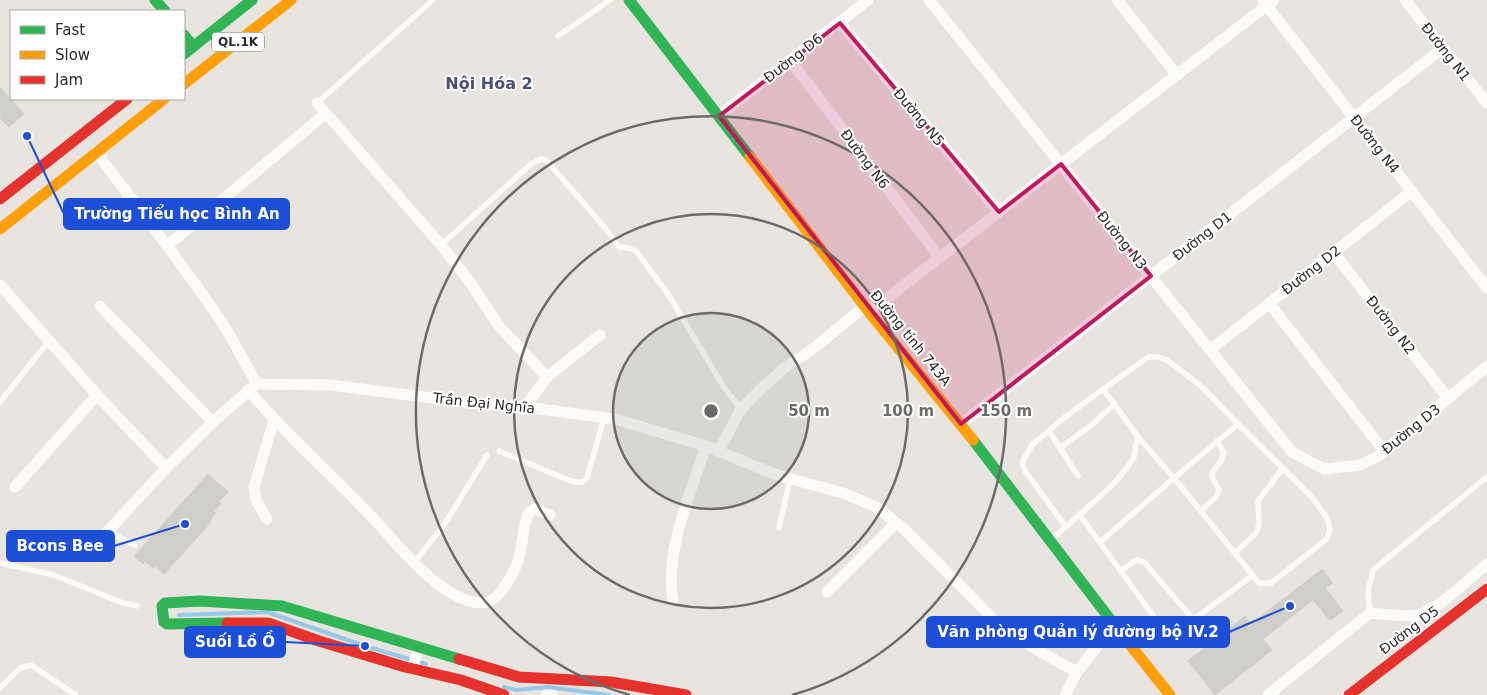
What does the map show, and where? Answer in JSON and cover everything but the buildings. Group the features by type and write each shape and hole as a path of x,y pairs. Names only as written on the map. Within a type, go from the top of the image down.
{"main road":[{"path":"155,0 163,10"},
{"name":"QL.1K","path":"185,82 201,56 252,0"},
{"name":"QL.1K","path":"185,54 201,56 291,0"},
{"name":"Đường tỉnh 743A","path":"629,0 867,309 962,424 1114,625 1170,695"},
{"path":"185,36 201,56"},
{"path":"0,199 126,100"},
{"path":"0,229 163,100"},
{"name":"Đường D5","path":"1349,695 1487,589"},
{"path":"504,695 461,680 415,658 282,606 200,601 165,604 162,606 164,622 167,624 268,624 318,641 415,658 519,677 611,682 686,695"}],"street":[{"name":"Đường D6","path":"719,116 868,0"},
{"name":"Đường N3","path":"929,0 1292,452 1324,469"},
{"path":"1117,0 1176,75"},
{"name":"Đường N1","path":"1405,0 1487,103"},
{"path":"718,452 741,409 783,369 940,258 1267,2"},
{"name":"Đường N4","path":"1267,2 1487,288"},
{"name":"Đường N5","path":"840,23 999,212"},
{"name":"Đường D1","path":"962,424 1443,48"},
{"name":"Đường N6","path":"790,60 940,258"},
{"path":"317,103 441,245 470,282 499,326 547,377"},
{"path":"168,245 326,114"},
{"path":"96,152 168,245 220,320 252,387 274,420 372,517 433,581 468,601 489,602 498,596 510,578 519,558 527,516 535,510 550,515"},
{"name":"Đường D2","path":"1210,350 1412,191"},
{"name":"Đường N2","path":"1334,252 1448,398"},
{"path":"0,285 96,395 166,468"},
{"path":"1269,303 1384,451"},
{"path":"100,306 213,422"},
{"path":"525,407 547,377 600,335"},
{"name":"Đường D3","path":"1324,469 1360,465 1377,457 1487,366"},
{"name":"Trần Đại Nghĩa","path":"252,387 331,385 604,418 651,429 706,446 777,475 846,494 878,508 896,523 946,570 999,625 1037,650 1077,672"},
{"path":"96,542 166,468 252,387"},
{"path":"15,486 96,395"},
{"path":"267,519 256,500 254,487 274,420"},
{"path":"672,600 670,572 674,553 706,446"},
{"path":"827,592 896,523"},
{"path":"1268,695 1370,613 1416,615 1424,613 1441,602 1487,564"},
{"path":"1065,695 1077,672 1114,625"},
{"path":"546,695 552,695"}],"lane":[{"path":"317,103 433,0"},
{"path":"558,36 610,0"},
{"path":"441,245 531,164 541,159 546,160 606,229 618,247 636,251 677,308 725,389 741,409"},
{"path":"0,402 49,341"},
{"path":"1066,527 1025,472 1022,462 1032,445 1065,417 1103,389 1148,357 1158,357 1167,360 1201,386 1312,497 1327,518 1330,529 1327,539 1271,583 1259,583 1139,438 1103,389"},
{"path":"1060,448 1089,427 1115,404"},
{"path":"499,451 573,482 582,482 586,478 604,418"},
{"path":"1100,542 1238,424"},
{"path":"1049,431 1078,476"},
{"path":"1050,540 1113,484 1133,460 1135,444 1139,438"},
{"path":"1201,511 1216,497 1219,490 1212,473 1221,462 1224,453 1216,441"},
{"path":"414,563 446,522 486,455"},
{"path":"1235,553 1257,532 1259,524 1258,501 1283,468"},
{"path":"1370,613 1368,592 1373,570 1487,477"},
{"path":"779,528 790,479"},
{"path":"1079,514 1122,570 1163,629 1168,633 1177,632 1253,575"},
{"path":"107,531 135,545"},
{"path":"1122,570 1136,560 1144,562 1193,619"},
{"path":"0,563 54,575 120,602 137,606"},
{"path":"0,688 20,668 31,664 76,695"}],"highlighted area":[{"path":"840,23 999,212 1061,164 1151,276 961,424 719,116"}],"waterway":[{"path":"179,615 267,612 365,646 426,664"},
{"path":"504,687 516,690 548,687 609,695"}],"traffic: fast":[{"path":"155,0 164,10"},
{"path":"185,53 252,0"},
{"path":"629,0 750,157"},
{"path":"185,36 193,46"},
{"path":"973,440 1123,636"},
{"path":"227,623 167,624 164,622 162,606 165,603 200,601 282,606 459,659"}],"traffic: slow":[{"path":"185,83 291,0"},
{"path":"0,229 163,100"},
{"path":"750,157 869,312 973,440"},
{"path":"1123,636 1170,695"}],"traffic: jam":[{"path":"0,199 126,100"},
{"path":"1349,695 1487,589"},
{"path":"227,623 268,623 319,641 405,667 461,680 504,695"},
{"path":"459,659 519,677 611,682 686,695"}],"place":[{"name":"Trường Tiểu học Bình An","path":"27,136"},
{"name":"Bcons Bee","path":"185,524"},
{"name":"Văn phòng Quản lý đường bộ IV.2","path":"1290,606"},
{"name":"Suối Lồ Ồ","path":"365,646"}],"district":[{"name":"Nội Hóa 2","path":"489,83"}]}
